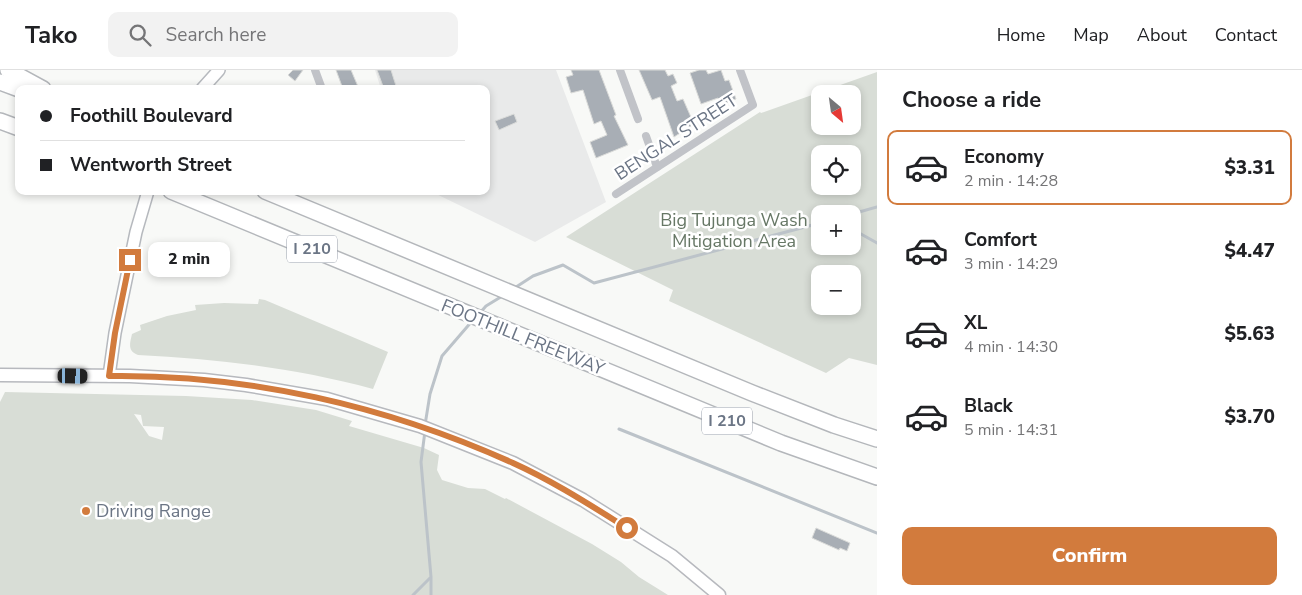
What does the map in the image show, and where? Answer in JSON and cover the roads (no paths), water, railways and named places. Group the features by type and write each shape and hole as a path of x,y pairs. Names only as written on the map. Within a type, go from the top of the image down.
{"highway":[{"path":"8,70 35,85"},
{"path":"0,82 15,88"},
{"name":"FOOTHILL FREEWAY","path":"180,195 781,443 877,477"},
{"name":"FOOTHILL FREEWAY","path":"275,195 794,410 877,439"}],"main road":[{"path":"206,85 219,70"},
{"path":"109,376 115,333 136,232 147,195"},
{"path":"0,375 109,376 204,380 327,399 368,410 420,426 513,463 583,500 672,556 719,595"}],"street":[{"path":"315,70 321,85"},
{"path":"620,70 638,119"},
{"name":"BENGAL STREET","path":"616,194 753,105 740,70"},
{"path":"646,136 657,168"}],"waterway":[{"path":"861,211 877,207"},
{"path":"513,289 533,276 563,265 594,283 811,225"},
{"path":"861,234 877,243"},
{"path":"479,314 486,306 504,295"},
{"path":"425,425 430,394 442,356 473,320"},
{"path":"619,429 877,533"},
{"path":"425,431 421,462 431,595"},
{"path":"413,595 430,578"}],"place":[{"name":"Driving Range","path":"86,511"}],"park label":[{"name":"Big Tujunga Wash Mitigation Area","path":"734,230"}]}
